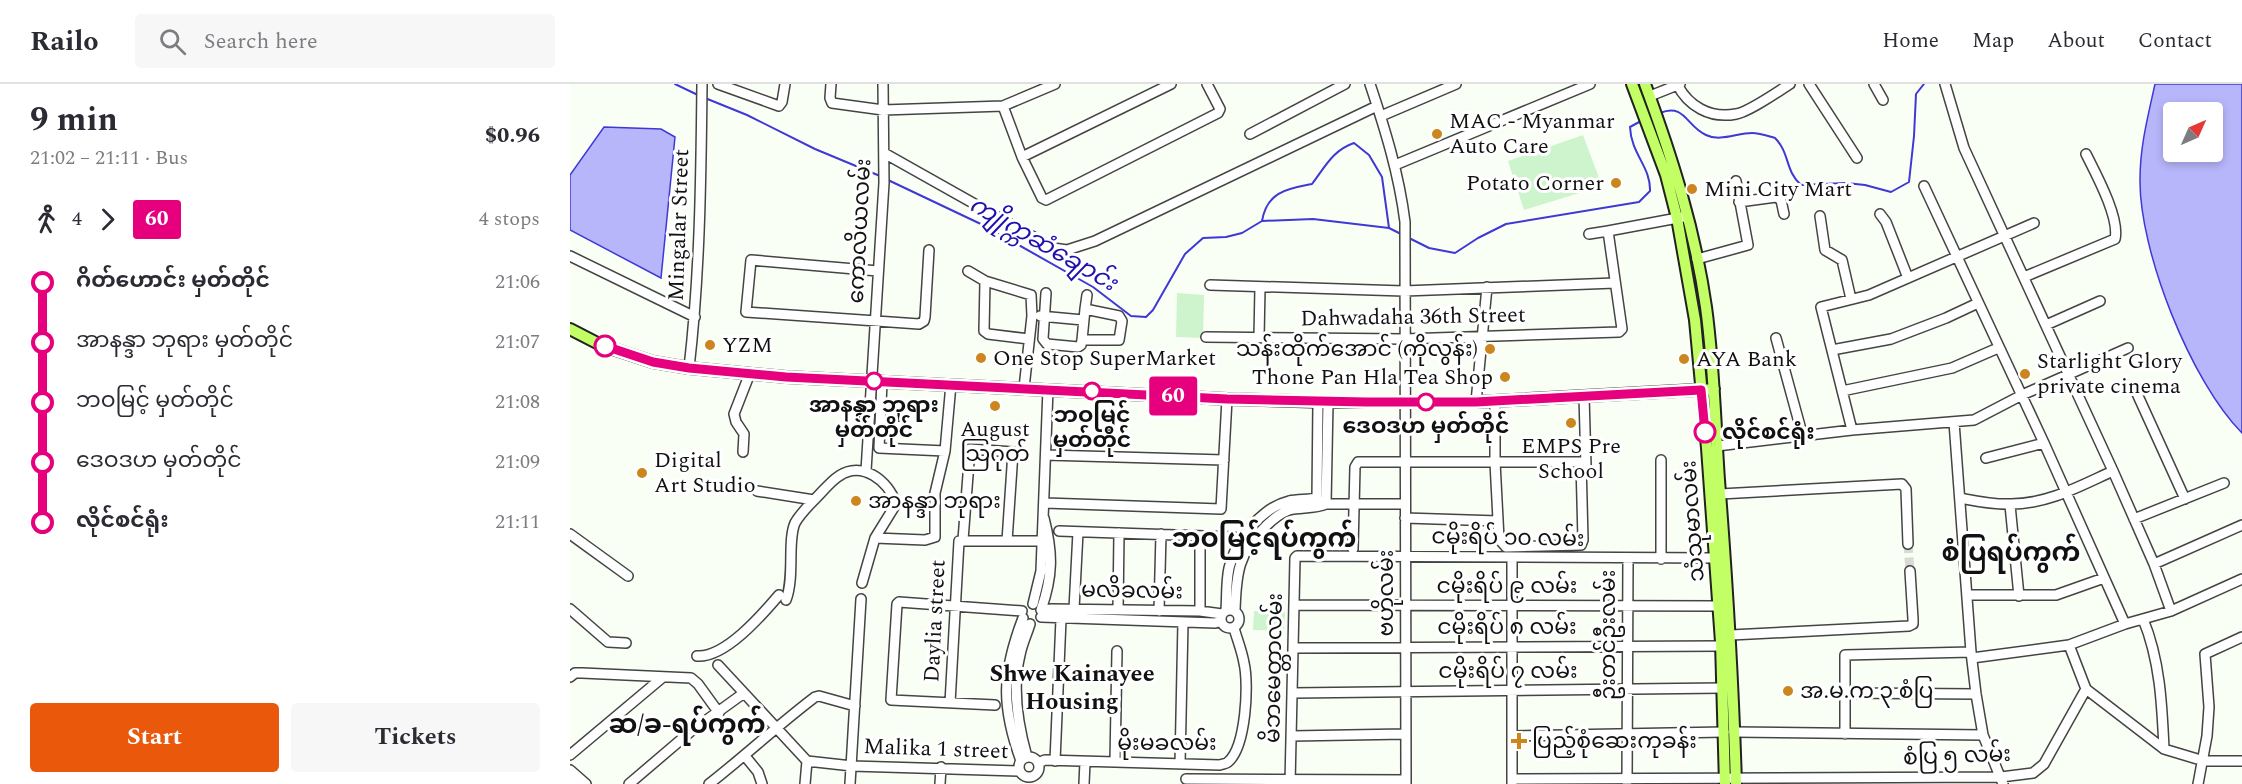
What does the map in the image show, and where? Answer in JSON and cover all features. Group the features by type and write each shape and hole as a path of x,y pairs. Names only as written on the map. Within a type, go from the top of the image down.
{"main road":[{"name":"သံသုမာလမ်း","path":"1632,84 1647,100"},
{"name":"သံသုမာလမ်း","path":"1645,84 1666,175 1697,259 1706,308 1714,388 1720,494 1730,781"},
{"name":"သံသုမာလမ်း","path":"1683,217 1695,320 1718,606 1726,641 1723,688 1729,732"},
{"path":"570,329 601,345 638,357 689,368 870,381 1227,399 1405,403 1476,402 1714,388"}],"street":[{"name":"Mingalar Street","path":"689,368 695,317 700,216 702,84"},
{"path":"718,84 779,106 782,102 785,84"},
{"path":"831,84 832,103 883,110 1003,106 1055,84"},
{"name":"ကောလိယလမ်း","path":"866,471 884,183 883,84"},
{"path":"1022,157 1171,84"},
{"path":"1003,106 1022,157 1042,198 1050,200 1218,113 1220,109 1207,84"},
{"path":"1250,134 1345,84"},
{"name":"ဗဟိုလမ်း","path":"1370,84 1395,165 1405,222 1406,782"},
{"path":"1381,116 1456,84"},
{"path":"1395,165 1590,84"},
{"path":"1647,100 1678,84 1684,98 1696,108 1720,115 1737,114 1790,84"},
{"path":"1809,84 1857,158"},
{"path":"1874,84 1883,100"},
{"path":"1945,85 1964,148 2114,471 2154,564 2171,611"},
{"path":"884,153 1022,232 1053,248 1066,250 1095,241 1377,106"},
{"path":"2024,277 2115,239 2116,227 2086,154"},
{"path":"1697,259 1748,245 1736,181"},
{"path":"1924,186 2022,395 2125,624"},
{"path":"1739,202 1776,197 1781,200 1784,214"},
{"path":"1880,214 1886,222 1908,279"},
{"path":"1820,216 1825,250 1842,261 1851,299"},
{"path":"1589,234 1683,217"},
{"path":"1852,429 1821,307 1869,295 2034,223"},
{"path":"1210,285 1404,291 1615,283 1608,231"},
{"path":"878,271 752,260 746,312 919,324 924,321 928,250"},
{"path":"570,256 695,317"},
{"path":"968,271 985,281 1031,295 1032,316 1024,388"},
{"path":"985,281 984,331 988,334 1029,339"},
{"name":"Dahwadaha 36th Street","path":"1206,337 1404,339 1620,332 1622,329 1615,283"},
{"path":"1259,338 1260,286"},
{"path":"1476,402 1487,287"},
{"path":"1046,293 1044,342 1078,347 1082,340 1087,295"},
{"path":"2046,325 2100,301"},
{"path":"1832,350 1891,339 1978,303"},
{"path":"1082,340 1117,341 1122,328 1122,321 1117,315 1085,309"},
{"path":"1032,316 1083,320"},
{"path":"1776,338 1803,437"},
{"path":"1842,391 1952,368 1998,348"},
{"path":"1717,446 1803,437 1852,429 1974,420 2022,395 2128,348"},
{"path":"743,452 744,434 734,414 750,374"},
{"path":"882,381 879,448 945,451"},
{"path":"875,538 925,540 935,537 935,493 945,451 951,384"},
{"path":"2134,387 2185,499"},
{"path":"995,705 893,701 891,698 897,603 957,607 1037,622 1045,503 1048,389"},
{"path":"1495,401 1499,539 1506,547 1581,545 1584,396"},
{"path":"1045,503 1221,509 1227,399"},
{"path":"1317,498 1323,402"},
{"path":"1323,402 1326,504"},
{"path":"1954,422 1971,655 1976,694 1983,735 2002,781"},
{"path":"1986,458 2044,443"},
{"name":"Daylia street","path":"950,703 969,449 1012,452 1007,541"},
{"path":"1046,455 1224,460"},
{"path":"1661,460 1661,559"},
{"path":"1353,549 1356,464 1362,462 1584,462"},
{"path":"1584,462 1589,558"},
{"path":"697,656 707,656 748,630 783,598 791,584 794,525 814,500 838,476 849,471 866,471 882,481 896,504 875,538 862,583"},
{"path":"1960,498 2010,505 2037,502 2066,493 2114,471"},
{"path":"2134,519 2224,483"},
{"path":"1720,494 1902,484 1906,489 1908,544"},
{"path":"757,491 814,500"},
{"path":"1234,627 1227,628 1229,568 1246,534 1258,519 1289,501 1317,498 1326,504"},
{"path":"1226,614 1241,561 1253,539 1271,521 1287,511 1326,504 1405,504"},
{"path":"2010,505 2019,596"},
{"path":"1038,611 1048,591 1051,572 1051,544 1044,518"},
{"path":"1405,518 1498,521"},
{"path":"2154,564 2242,525"},
{"path":"1059,531 1234,537"},
{"path":"1074,609 1078,532"},
{"path":"1119,533 1119,610"},
{"path":"570,534 628,576"},
{"path":"1159,611 1161,534"},
{"path":"1200,536 1200,611"},
{"path":"961,541 1042,541"},
{"name":"ငမိုးရိပ် ၁၀ လမ်း","path":"1300,555 1715,558"},
{"name":"မိဘမေတ္တာလမ်း","path":"1290,782 1296,605 1295,558 1300,555"},
{"path":"1512,558 1512,782"},
{"name":"ဦးတင်ဦးလမ်း","path":"1627,781 1628,559"},
{"name":"ငမိုးရိပ် ၈ လမ်း","path":"1294,648 1628,646 1726,641 1909,626 1913,624 1910,571"},
{"path":"1967,595 2056,595 2104,578"},
{"path":"1845,734 1843,658 1848,654 1971,655 2069,645 2125,624 2171,611 2242,579"},
{"path":"850,784 861,599"},
{"path":"1027,773 1017,703 1017,678 1028,605 1038,611"},
{"name":"ငမိုးရိပ် ၉ လမ်း","path":"1296,605 1718,606"},
{"path":"570,609 608,642 626,643"},
{"name":"မလိခလမ်း","path":"1038,611 1074,609 1200,611 1226,614"},
{"name":"မလိခလမ်း","path":"1038,611 1061,619 1182,622 1226,614"},
{"name":"မိုးမခလမ်း","path":"1027,773 1034,758 1038,763 1054,761 1220,765 1228,761 1235,750 1244,722 1247,692 1245,665 1234,627 1238,624 1239,618 1226,614"},
{"path":"1054,761 1061,619"},
{"path":"2143,619 2153,646 2162,700 2164,749"},
{"path":"1180,764 1182,622"},
{"path":"2199,784 2204,761 2209,707 2205,654 2242,637"},
{"path":"2069,645 2086,689 2164,749 2204,761 2242,761"},
{"path":"1115,762 1117,651"},
{"path":"718,665 807,760 805,784"},
{"path":"570,677 582,673 691,678 719,712"},
{"path":"570,755 663,677"},
{"name":"ငမိုးရိပ် ၇ လမ်း","path":"1293,693 1723,688"},
{"name":"စံပြ ၅ လမ်း","path":"1512,782 2002,781 2033,773 2044,764 2086,689"},
{"path":"629,784 690,732 744,693"},
{"path":"1845,693 1976,694"},
{"path":"710,784 745,756 775,727 817,696 855,706"},
{"path":"1512,736 1729,732 1983,735"},
{"path":"1292,736 1406,734"},
{"path":"745,756 758,772 762,784"},
{"name":"Malika 1 street","path":"807,760 852,766 941,767 1027,773"},
{"path":"1084,784 1085,762"},
{"path":"940,784 941,767"},
{"path":"570,770 586,784"},
{"path":"1186,779 1406,782"},
{"path":"570,780 575,784"}],"green space":[{"path":"1583,135 1602,186 1524,210 1508,161"},
{"path":"1177,293 1204,295 1203,338 1176,337"},
{"path":"1254,611 1285,612 1284,631 1253,630"}],"water":[{"path":"2155,84 2242,84 2242,433 2204,382 2187,349 2158,278 2142,208 2140,167"},
{"path":"604,127 661,129 675,137 661,278 570,230 570,175"}],"waterway":[{"name":"ကျိုက္ကဆံချောင်း","path":"675,84 700,96"},
{"name":"ကျိုက္ကဆံချောင်း","path":"1660,113 1668,111 1680,113 1699,131 1711,137 1752,133 1775,138 1783,150 1792,174 1801,185 1846,183 1891,192 1909,182 1916,94 1924,84"},
{"name":"ကျိုက္ကဆံချောင်း","path":"705,98 747,115 815,149 880,176"},
{"name":"ကျိုက္ကဆံချောင်း","path":"1409,238 1429,248 1455,253 1506,224 1639,202 1650,191 1649,182 1631,137 1630,127 1641,121"},
{"path":"1262,221 1268,204 1273,198 1286,190 1312,184 1325,165 1340,150 1354,143 1369,155 1382,177 1389,228"},
{"name":"ကျိုက္ကဆံချောင်း","path":"888,180 985,226 1093,287 1131,316 1146,317 1153,310 1185,254 1203,238 1226,237 1242,233 1262,221 1313,219 1389,228 1401,234"}],"tunnel":[{"path":"1908,544 1910,571"}],"bus line":[{"name":"60","path":"605,346 653,362 689,368 786,377 1227,399 1405,403 1476,402 1701,390 1705,432"}],"place":[{"name":"MAC - Myanmar Auto Care","path":"1437,134"},
{"name":"Potato Corner","path":"1616,183"},
{"name":"Mini City Mart","path":"1692,189"},
{"name":"YZM","path":"710,345"},
{"name":"သန်းထိုက်အောင် (ကိုလွန်း)","path":"1490,349"},
{"name":"One Stop SuperMarket","path":"981,358"},
{"name":"AYA Bank","path":"1684,359"},
{"name":"Starlight Glory private cinema","path":"2025,374"},
{"name":"Thone Pan Hla Tea Shop","path":"1505,377"},
{"name":"အာနန္ဒာ ဘုရား မှတ်တိုင်","path":"874,381"},
{"name":"ဘဝမြင့် မှတ်တိုင်","path":"1092,391"},
{"name":"ဒေဝဒဟ မှတ်တိုင်","path":"1426,402"},
{"name":"August သြဂုတ်","path":"995,406"},
{"name":"EMPS Pre School","path":"1571,423"},
{"name":"လိုင်စင်ရုံး","path":"1705,432"},
{"name":"Digital Art Studio","path":"642,473"},
{"name":"အာနန္ဒာ ဘုရား","path":"856,501"},
{"name":"အ.မ.က ၃ စံပြ","path":"1788,691"},
{"name":"ပြည့်စုံဆေးကုခန်း","path":"1519,741"}],"district":[{"name":"ဘဝမြင့်ရပ်ကွက်","path":"1264,539"},
{"name":"စံပြရပ်ကွက်","path":"2011,553"},
{"name":"Shwe Kainayee Housing","path":"1072,688"},
{"name":"ဆ/ခ-ရပ်ကွက်","path":"687,725"}]}
